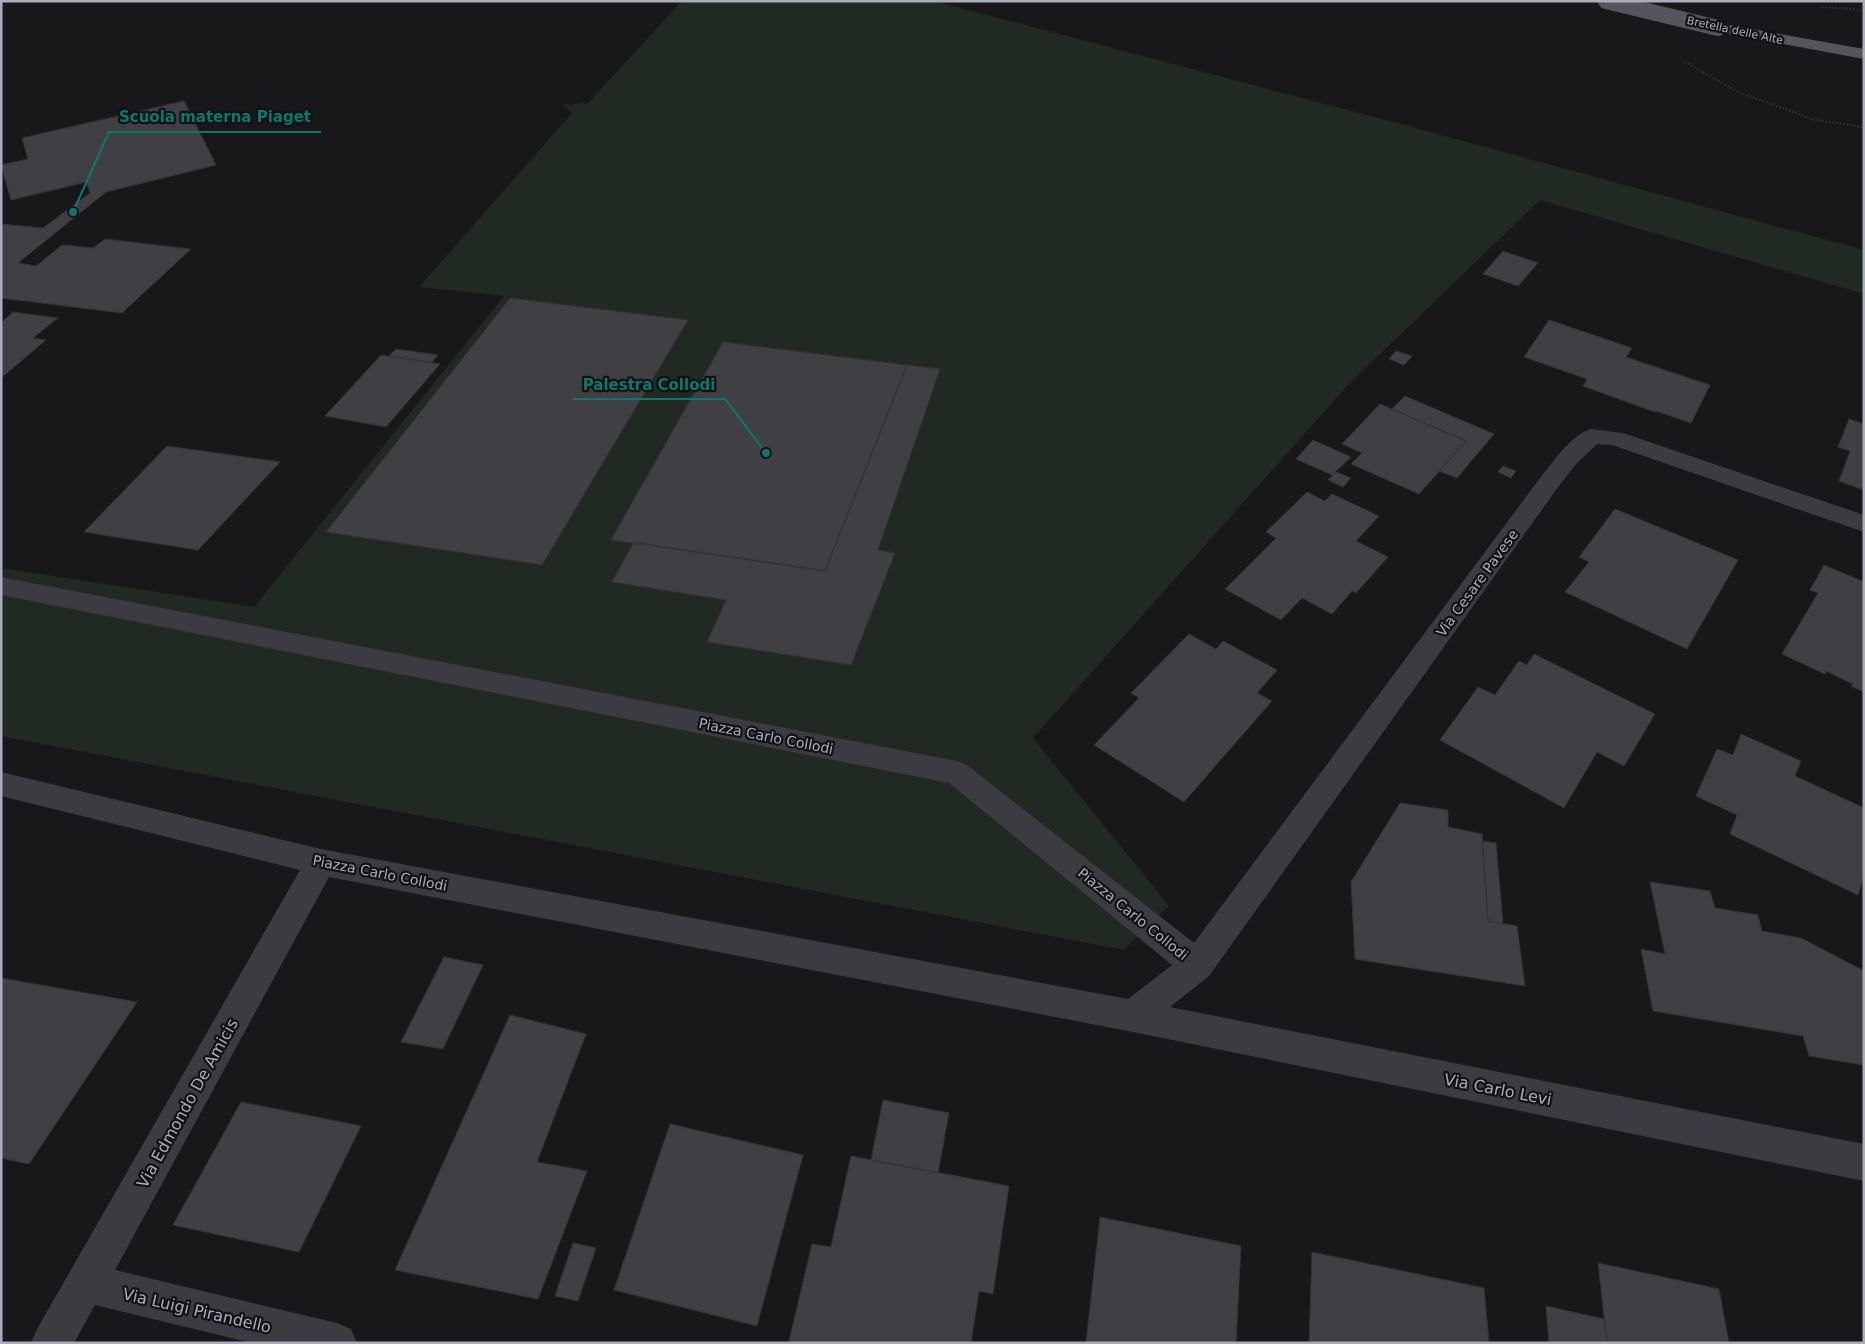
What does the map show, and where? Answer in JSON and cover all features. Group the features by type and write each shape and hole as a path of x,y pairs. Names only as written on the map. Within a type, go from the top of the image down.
{"main road":[{"name":"Bretella delle Alte","path":"1606,1 1718,28 1864,54"}],"street":[{"name":"Via Cesare Pavese","path":"1197,965 1548,484 1568,459 1591,436 1615,438 1864,524"},
{"name":"Piazza Carlo Collodi","path":"1,586 957,773 1197,965 1133,1016 321,862 1,784"},
{"name":"Via Edmondo De Amicis","path":"50,1343 86,1283 321,862"},
{"name":"Via Carlo Levi","path":"1133,1016 1864,1163"},
{"name":"Via Luigi Pirandello","path":"86,1283 337,1343"}],"shaded area":[{"path":"682,1 934,1 1386,120 1864,250 1864,294 1540,200 1349,384 1033,738 1169,906 1124,950 1,736 1,568 254,607 504,296 419,287 572,113 563,105 588,103"}],"building":[{"path":"184,101 216,165 106,192 18,263 36,266 62,245 93,248 105,239 191,249 122,313 1,298 1,224 43,228 90,193 86,182 11,200 1,165 28,159 22,138"},
{"path":"1503,251 1538,263 1518,286 1483,274"},
{"path":"510,298 688,320 542,565 326,532"},
{"path":"13,312 58,318 33,338 46,340 1,378 1,323"},
{"path":"1549,320 1632,348 1626,357 1710,385 1691,423 1583,386 1587,379 1524,357"},
{"path":"723,342 907,365 825,571 611,540"},
{"path":"396,349 438,355 431,363 389,356"},
{"path":"1396,351 1412,356 1404,365 1389,359"},
{"path":"381,355 440,364 386,427 325,416"},
{"path":"907,365 940,369 878,550 895,553 851,665 707,642 726,600 612,582 634,542 825,571"},
{"path":"1405,396 1494,434 1457,478 1439,471 1466,441 1392,409"},
{"path":"1380,404 1466,441 1419,494 1351,464 1362,453 1342,444"},
{"path":"1849,419 1864,424 1864,490 1839,481 1850,451 1838,447"},
{"path":"1313,440 1351,457 1332,475 1296,459"},
{"path":"167,446 280,462 198,550 84,532"},
{"path":"1503,466 1516,471 1511,478 1498,472"},
{"path":"1336,472 1351,478 1343,487 1328,480"},
{"path":"1307,492 1325,501 1332,494 1379,516 1356,541 1388,557 1356,593 1352,591 1332,614 1302,598 1281,620 1225,589 1276,538 1266,532"},
{"path":"1615,509 1738,560 1687,649 1565,592 1589,562 1579,557"},
{"path":"1824,565 1864,582 1864,692 1851,686 1853,684 1826,671 1825,674 1782,654 1818,593 1810,590"},
{"path":"1189,634 1216,649 1223,641 1277,670 1257,693 1272,701 1184,802 1094,745 1139,698 1131,693"},
{"path":"1534,654 1655,714 1624,766 1597,752 1564,808 1440,740 1478,687 1495,695 1519,661 1527,665"},
{"path":"1741,734 1801,761 1795,776 1864,808 1864,875 1858,895 1730,834 1737,815 1696,796 1717,749 1733,755"},
{"path":"1400,803 1448,810 1448,827 1482,834 1488,921 1517,926 1525,986 1355,959 1351,882"},
{"path":"1482,841 1496,843 1503,924 1488,921"},
{"path":"1650,882 1710,891 1715,908 1758,915 1762,931 1801,938 1864,971 1864,1065 1809,1056 1803,1036 1653,1011 1641,949 1665,954"},
{"path":"444,957 483,965 443,1049 401,1042"},
{"path":"1,978 137,1002 29,1164 1,1158"},
{"path":"510,1015 586,1034 537,1162 587,1171 538,1299 395,1270"},
{"path":"883,1100 949,1113 938,1173 871,1160"},
{"path":"241,1102 361,1126 299,1252 173,1225"},
{"path":"670,1124 803,1155 757,1326 614,1290"},
{"path":"851,1156 1009,1186 993,1294 979,1291 971,1343 798,1343 789,1341 812,1244 831,1247"},
{"path":"1100,1217 1241,1246 1236,1343 1086,1343"},
{"path":"573,1243 596,1248 578,1301 555,1296"},
{"path":"1312,1252 1484,1288 1489,1343 1309,1343"},
{"path":"1598,1263 1719,1289 1729,1343 1607,1343"},
{"path":"1546,1306 1604,1319 1607,1343 1549,1343"}],"place":[{"name":"Scuola materna Piaget","path":"73,212"},
{"name":"Palestra Collodi","path":"766,453"}]}
